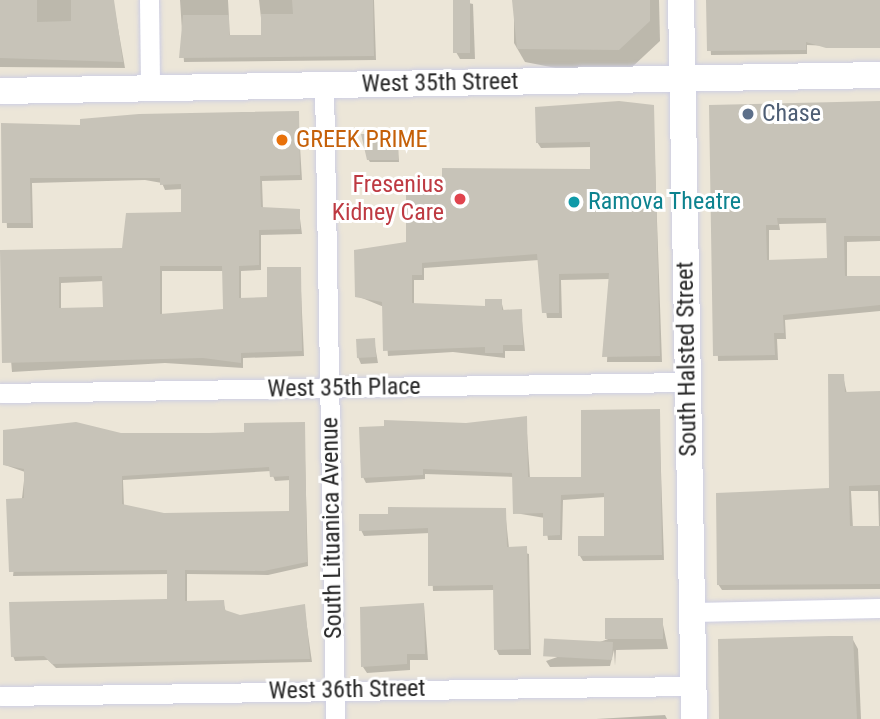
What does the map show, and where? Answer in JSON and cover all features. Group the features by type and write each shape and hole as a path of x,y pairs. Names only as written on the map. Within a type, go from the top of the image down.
{"main road":[{"name":"South Halsted Street","path":"681,0 694,719"},
{"name":"West 35th Street","path":"0,91 880,75"}],"street":[{"path":"149,0 150,88"},
{"name":"South Lituanica Avenue","path":"324,85 335,719"},
{"name":"West 35th Place","path":"0,393 688,382"},
{"path":"692,612 880,608"},
{"name":"West 36th Street","path":"0,696 693,686"}],"building":[{"path":"0,0 37,0 37,22 71,21 71,0 114,0 123,62 0,58"},
{"path":"292,0 373,0 374,56 179,58 183,15 229,15 229,35 261,35 261,14 293,14"},
{"path":"453,0 470,0 470,53 453,53"},
{"path":"512,0 650,0 650,21 619,50 517,49"},
{"path":"706,0 880,0 880,48 826,48 806,42 806,50 707,51"},
{"path":"619,101 654,105 660,356 602,357 609,273 559,274 559,313 542,313 537,254 422,263 422,275 412,275 412,303 485,306 485,299 502,299 502,310 522,309 523,345 503,345 503,353 485,353 485,347 383,351 382,302 355,297 354,250 406,242 406,177 442,177 442,168 590,169 590,142 536,143 535,107"},
{"path":"880,101 880,236 844,236 845,276 880,276 880,305 783,315 784,333 774,333 775,355 713,356 709,105","holes":["777,218 826,218 827,258 767,260 766,225 778,225"]},
{"path":"299,111 300,175 260,176 261,207 300,209 300,229 259,230 259,265 239,266 239,298 267,297 267,267 301,267 302,351 241,353 241,363 203,358 2,363 0,250 122,248 126,213 181,212 181,184 160,185 160,178 30,178 31,223 2,223 1,123 80,125 80,119 139,114","holes":["160,266 222,266 223,309 160,314","102,276 103,307 59,308 59,277"]},
{"path":"361,134 399,134 398,160 367,160"},
{"path":"375,338 376,357 357,358 356,339"},
{"path":"828,374 844,374 845,392 880,391 880,485 849,486 850,526 880,526 880,584 717,585 716,493 829,488"},
{"path":"660,409 662,555 578,556 578,536 604,536 604,493 561,495 560,535 543,536 543,513 513,514 512,473 423,469 423,475 361,478 359,427 384,426 384,420 466,423 527,416 528,477 581,477 581,410"},
{"path":"76,422 121,433 209,433 244,432 244,423 305,422 307,562 264,571 185,570 185,601 224,600 225,610 240,615 305,604 310,659 52,664 44,656 11,657 9,602 167,599 167,570 9,572 6,499 24,498 24,469 3,465 3,430","holes":["269,467 270,477 289,476 289,511 164,513 122,504 122,476"]},
{"path":"388,507 506,508 507,547 527,546 529,649 494,650 493,585 428,586 428,528 359,531 359,514 388,514"},
{"path":"424,603 425,654 407,654 407,664 361,667 360,607"},
{"path":"605,618 663,618 663,639 605,639"},
{"path":"853,636 857,719 719,719 718,639"},
{"path":"544,638 613,642 612,660 543,656"}],"place":[{"name":"Chase","path":"748,114"},
{"name":"GREEK PRIME","path":"282,140"},
{"name":"Fresenius Kidney Care","path":"460,199"},
{"name":"Ramova Theatre","path":"574,202"}]}
